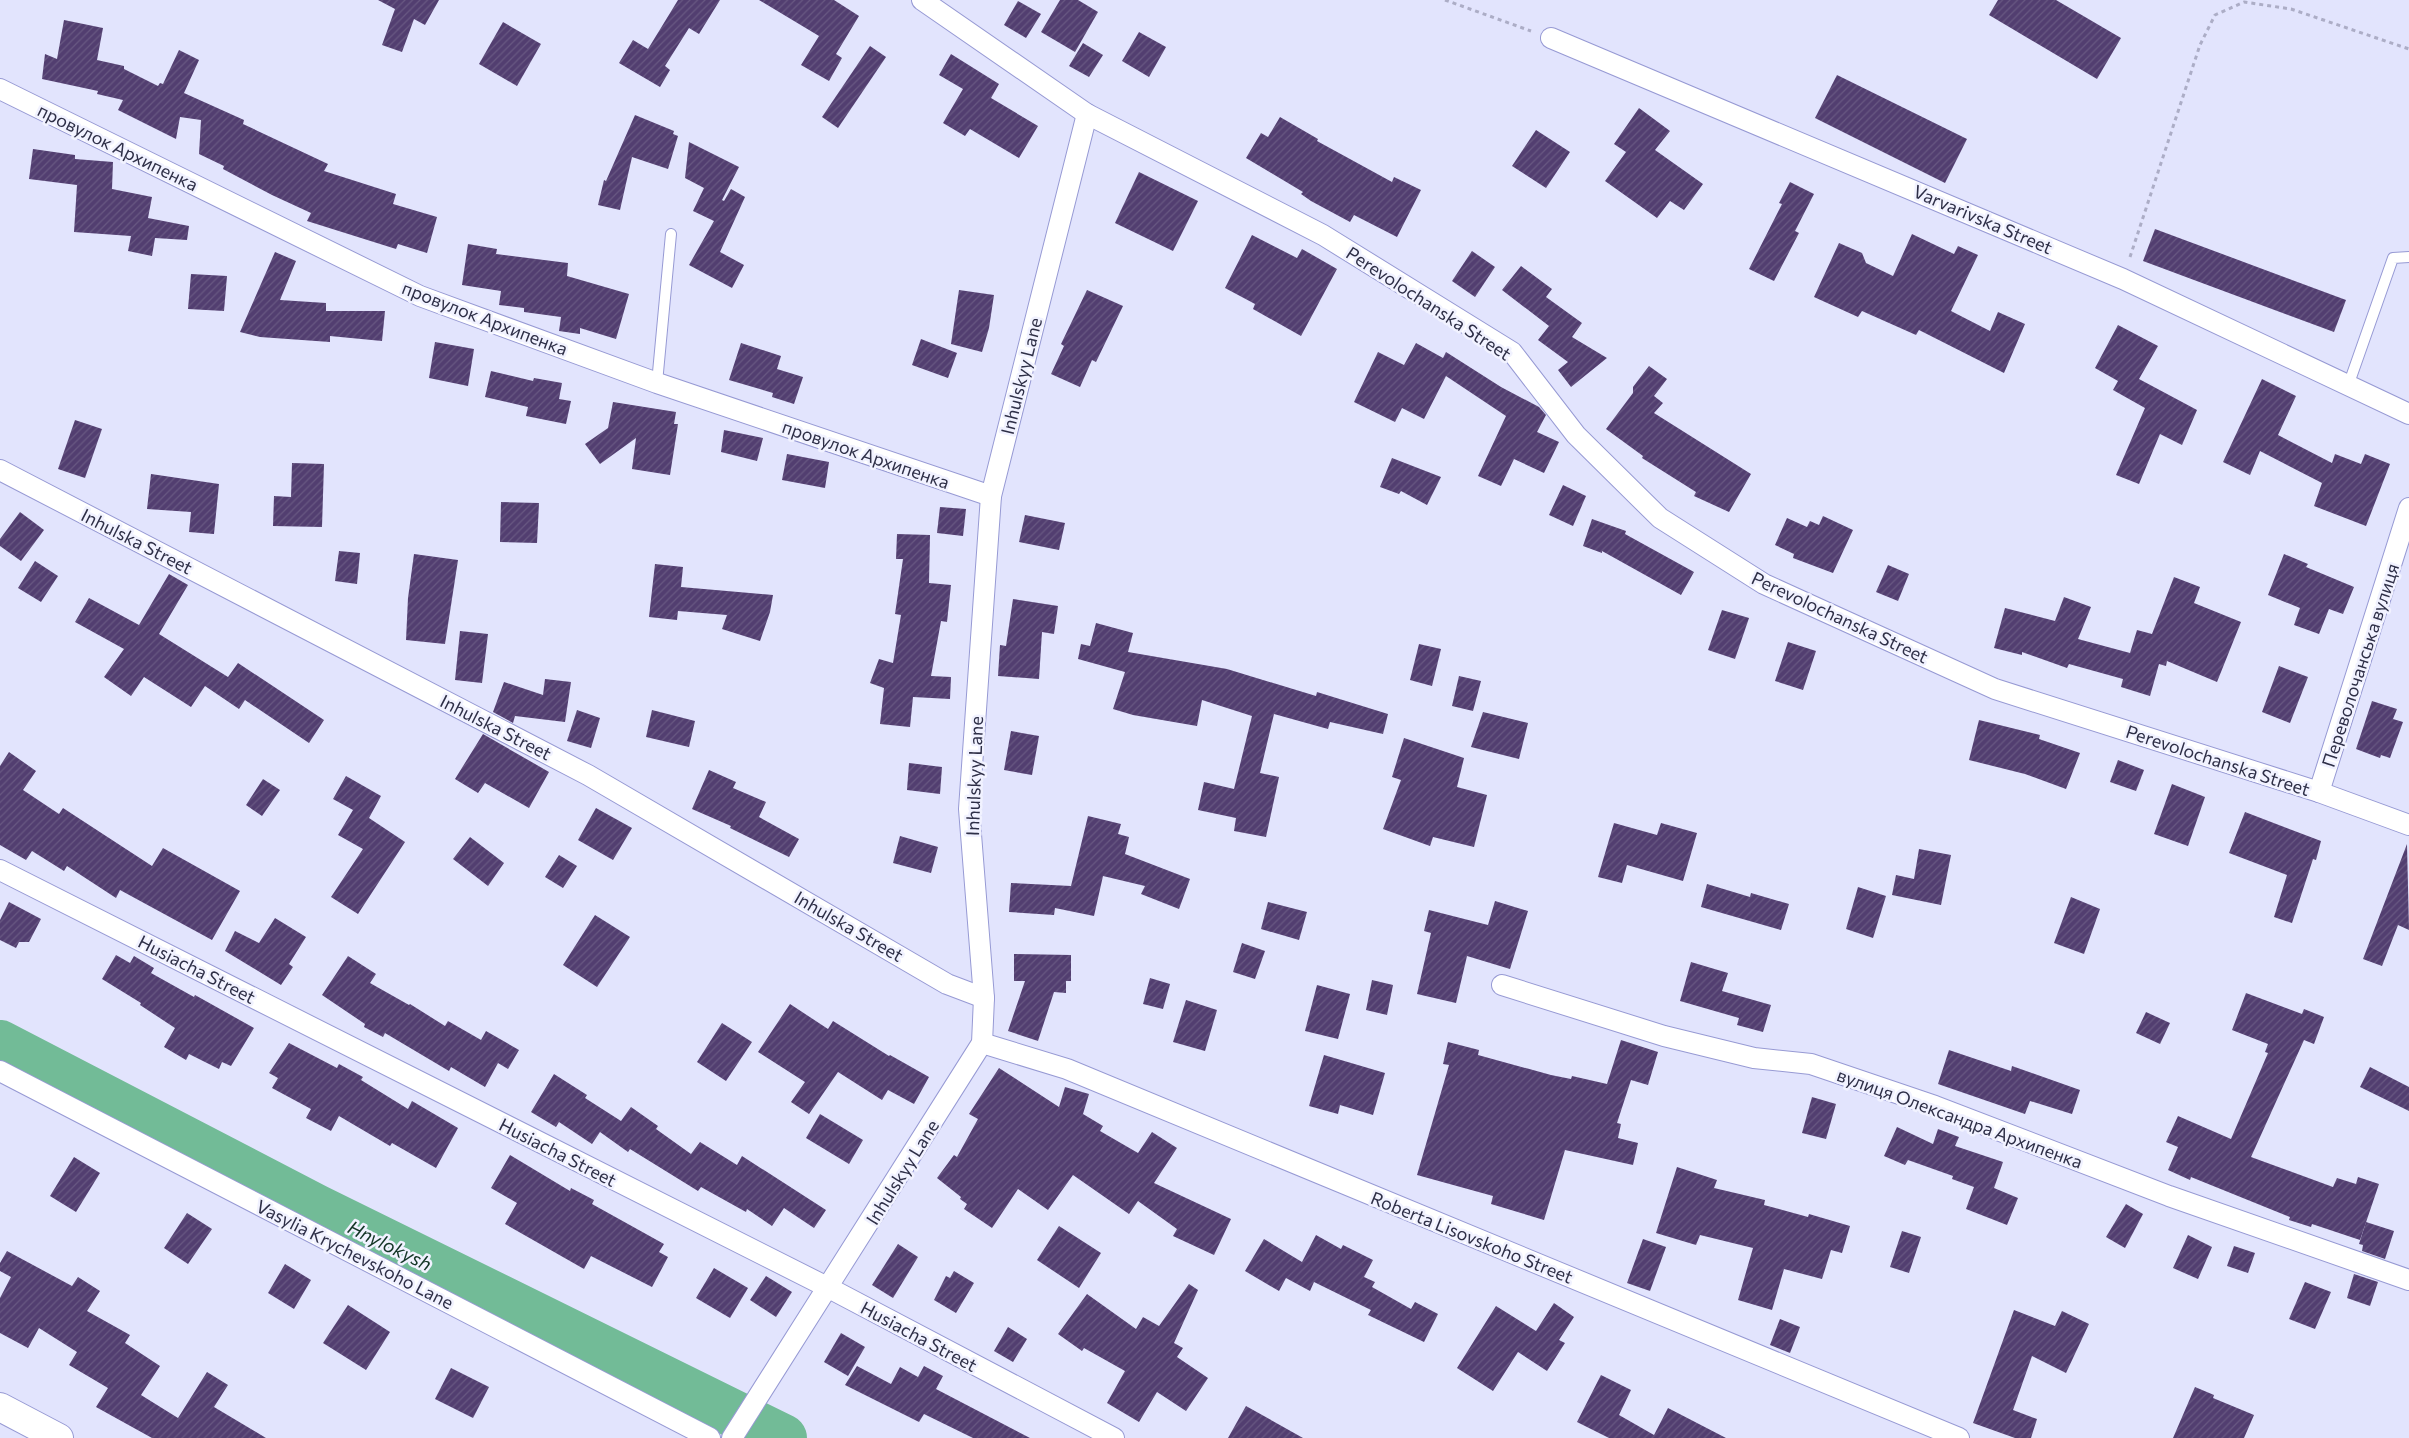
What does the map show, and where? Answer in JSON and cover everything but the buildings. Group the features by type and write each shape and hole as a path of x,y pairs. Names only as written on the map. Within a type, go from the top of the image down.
{"main road":[{"path":"0,1406 59,1438"}],"street":[{"name":"Perevolochanska Street","path":"922,0 1087,114 1323,235 1512,352 1576,434 1660,518 1764,584 1994,689 2319,792 2409,825"},
{"name":"Varvarivska Street","path":"1551,38 2123,279 2409,414"},
{"name":"провулок Архипенка","path":"0,90 420,296 657,383 991,496"},
{"name":"Inhulskyy Lane","path":"732,1438 829,1288 982,1043 984,998 969,810 991,496 1087,114"},
{"name":"Inhulska Street","path":"0,470 588,774 947,984 984,998"},
{"name":"Переволочанська вулиця","path":"2319,792 2409,508"},
{"name":"Husiacha Street","path":"0,870 829,1288 1114,1438"},
{"name":"вулиця Олександра Архипенка","path":"1502,985 1664,1036 1754,1058 1811,1064 1935,1106 2169,1196 2409,1280"},
{"name":"Roberta Lisovskoho Street","path":"982,1043 1067,1069 1960,1438"},
{"name":"Vasylia Krychevskoho Lane","path":"0,1070 710,1438"}],"lane":[{"path":"657,383 671,234"},
{"path":"2348,386 2393,258 2409,257"}],"path":[{"path":"1445,0 1551,38"},
{"path":"2123,279 2200,45 2215,15 2244,2 2291,9 2409,49"}],"waterway":[{"name":"Hnylokysh","path":"0,1044 316,1208 783,1438"}]}
